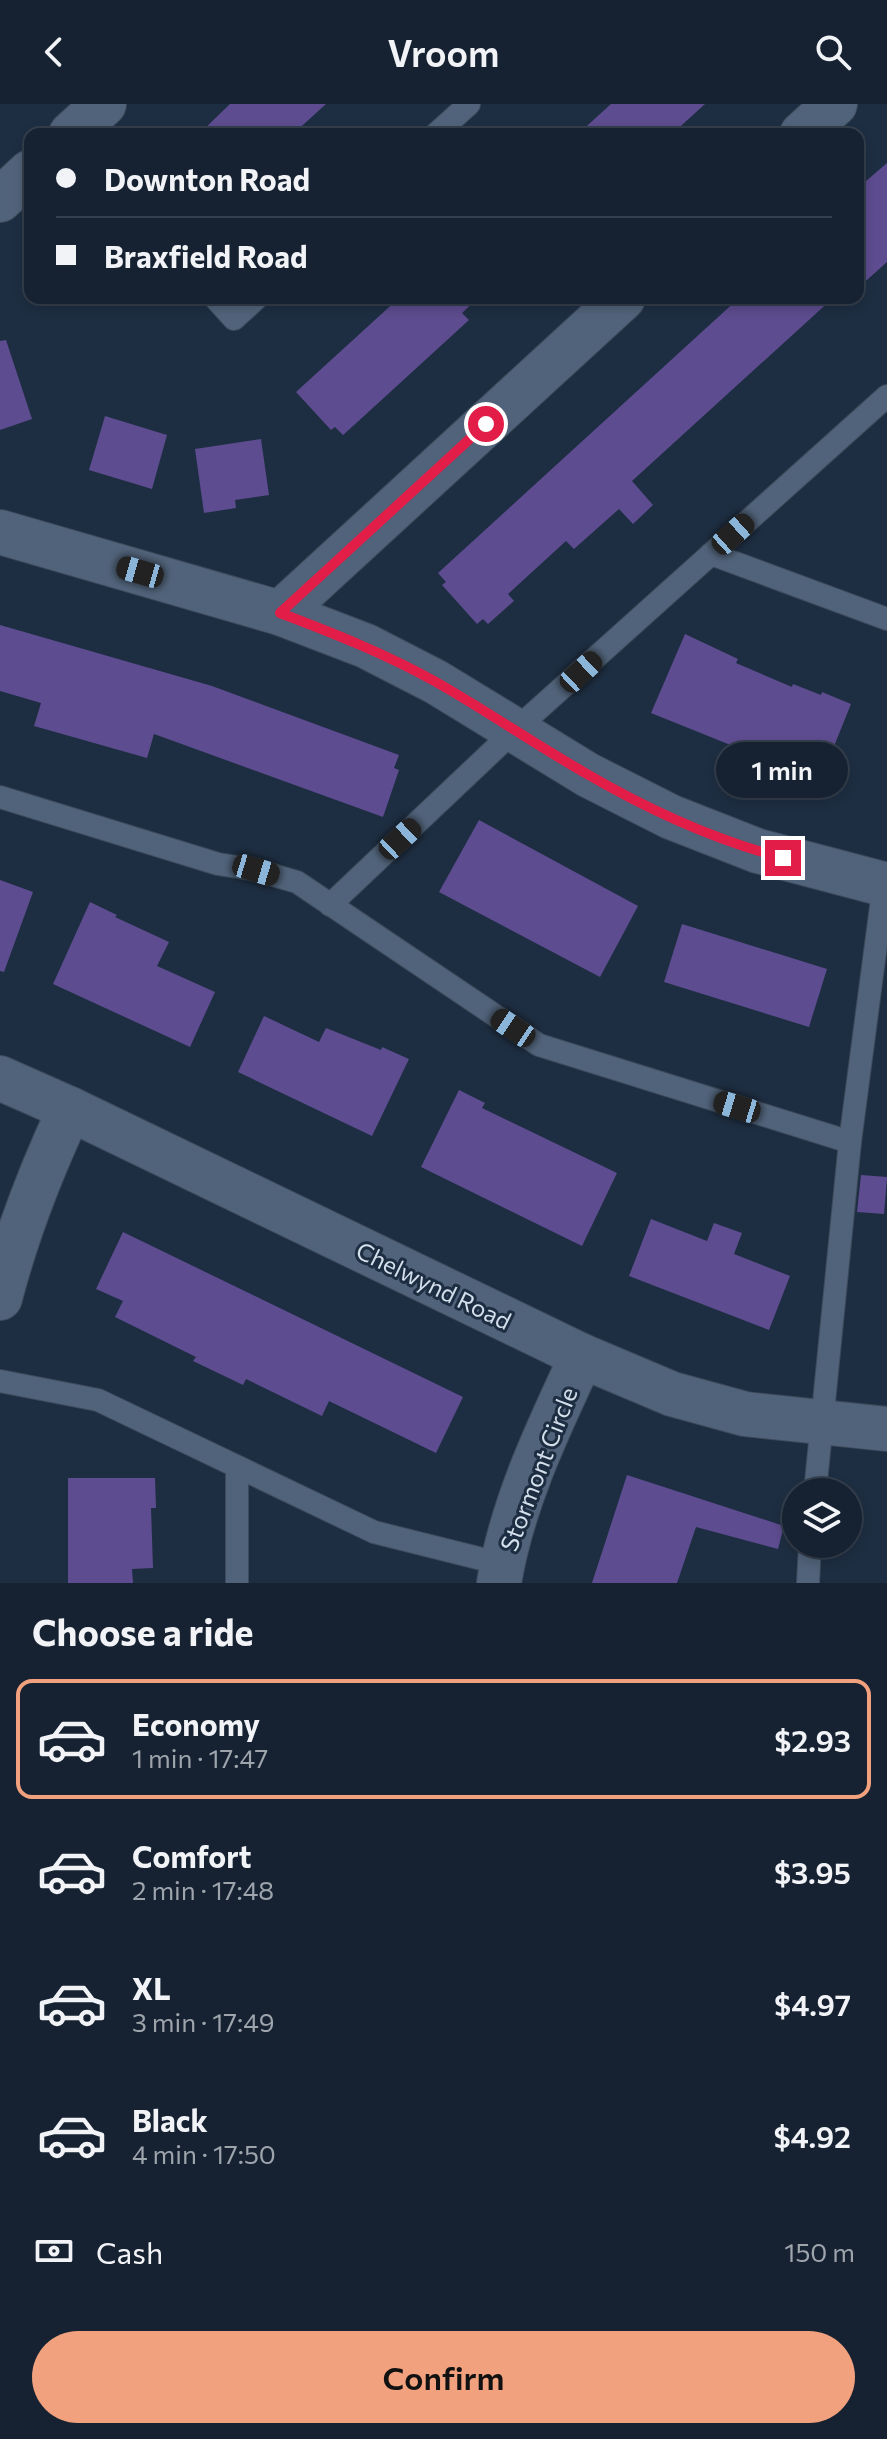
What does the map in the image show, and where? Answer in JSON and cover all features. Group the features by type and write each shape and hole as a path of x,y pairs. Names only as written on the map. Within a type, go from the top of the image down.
{"street":[{"path":"78,128 104,104"},
{"path":"809,128 835,104"},
{"path":"0,200 24,178"},
{"path":"280,613 616,304"},
{"path":"0,532 280,613 366,646 436,682 588,775 671,817 758,851 886,877"},
{"name":"Chelwynd Road","path":"0,1078 582,1356 672,1394 745,1414 887,1429"},
{"path":"0,1298 37,1179 70,1109"},
{"name":"Stormont Circle","path":"500,1573 521,1498 545,1436 582,1356"}],"lane":[{"path":"443,128 469,104"},
{"path":"220,304 234,319 250,304"},
{"path":"330,905 515,730 887,396"},
{"path":"711,554 887,619"},
{"path":"0,797 218,864 256,870 297,882 539,1045 850,1142"},
{"path":"817,1478 850,1142 886,877"},
{"path":"0,1381 98,1400 374,1532 500,1573"},
{"path":"237,1467 237,1583"},
{"path":"808,1583 809,1558"}],"building":[{"path":"230,104 326,104 300,128 205,128"},
{"path":"611,104 705,104 679,128 585,128"},
{"path":"887,163 887,262 864,283 864,183"},
{"path":"392,304 472,304 462,313 469,320 343,435 335,427 331,430 296,392"},
{"path":"732,304 826,304 632,481 653,505 633,524 619,509 574,549 566,541 508,594 514,601 488,624 483,619 477,624 442,585 446,582 438,573"},
{"path":"6,340 32,419 0,430 0,341"},
{"path":"105,416 167,435 152,489 89,470"},
{"path":"261,439 269,495 235,500 236,508 204,513 195,449"},
{"path":"0,625 212,686 399,755 394,768 399,770 383,817 154,734 147,758 34,726 41,703 0,691"},
{"path":"685,634 738,659 736,663 792,687 793,684 821,695 822,692 851,704 820,781 651,713"},
{"path":"479,820 638,906 600,977 439,892"},
{"path":"0,880 33,892 4,972 0,971"},
{"path":"90,902 169,942 157,966 215,992 190,1047 53,984"},
{"path":"682,924 827,969 809,1027 664,982"},
{"path":"264,1016 319,1042 326,1028 409,1059 372,1136 238,1072"},
{"path":"459,1090 485,1103 482,1108 617,1173 582,1246 421,1167"},
{"path":"861,1175 887,1177 884,1214 857,1212"},
{"path":"651,1219 707,1241 714,1223 742,1233 734,1254 790,1276 769,1330 629,1276"},
{"path":"123,1232 463,1397 436,1453 329,1401 322,1416 246,1379 243,1385 193,1361 196,1357 115,1317 123,1301 96,1289"},
{"path":"627,1475 782,1525 778,1549 696,1527 677,1583 592,1583"},
{"path":"68,1478 155,1478 156,1508 151,1508 153,1568 132,1569 133,1583 68,1583"}],"route":[{"path":"486,424 280,613 366,646 436,682 588,775 671,817 783,858"}]}
